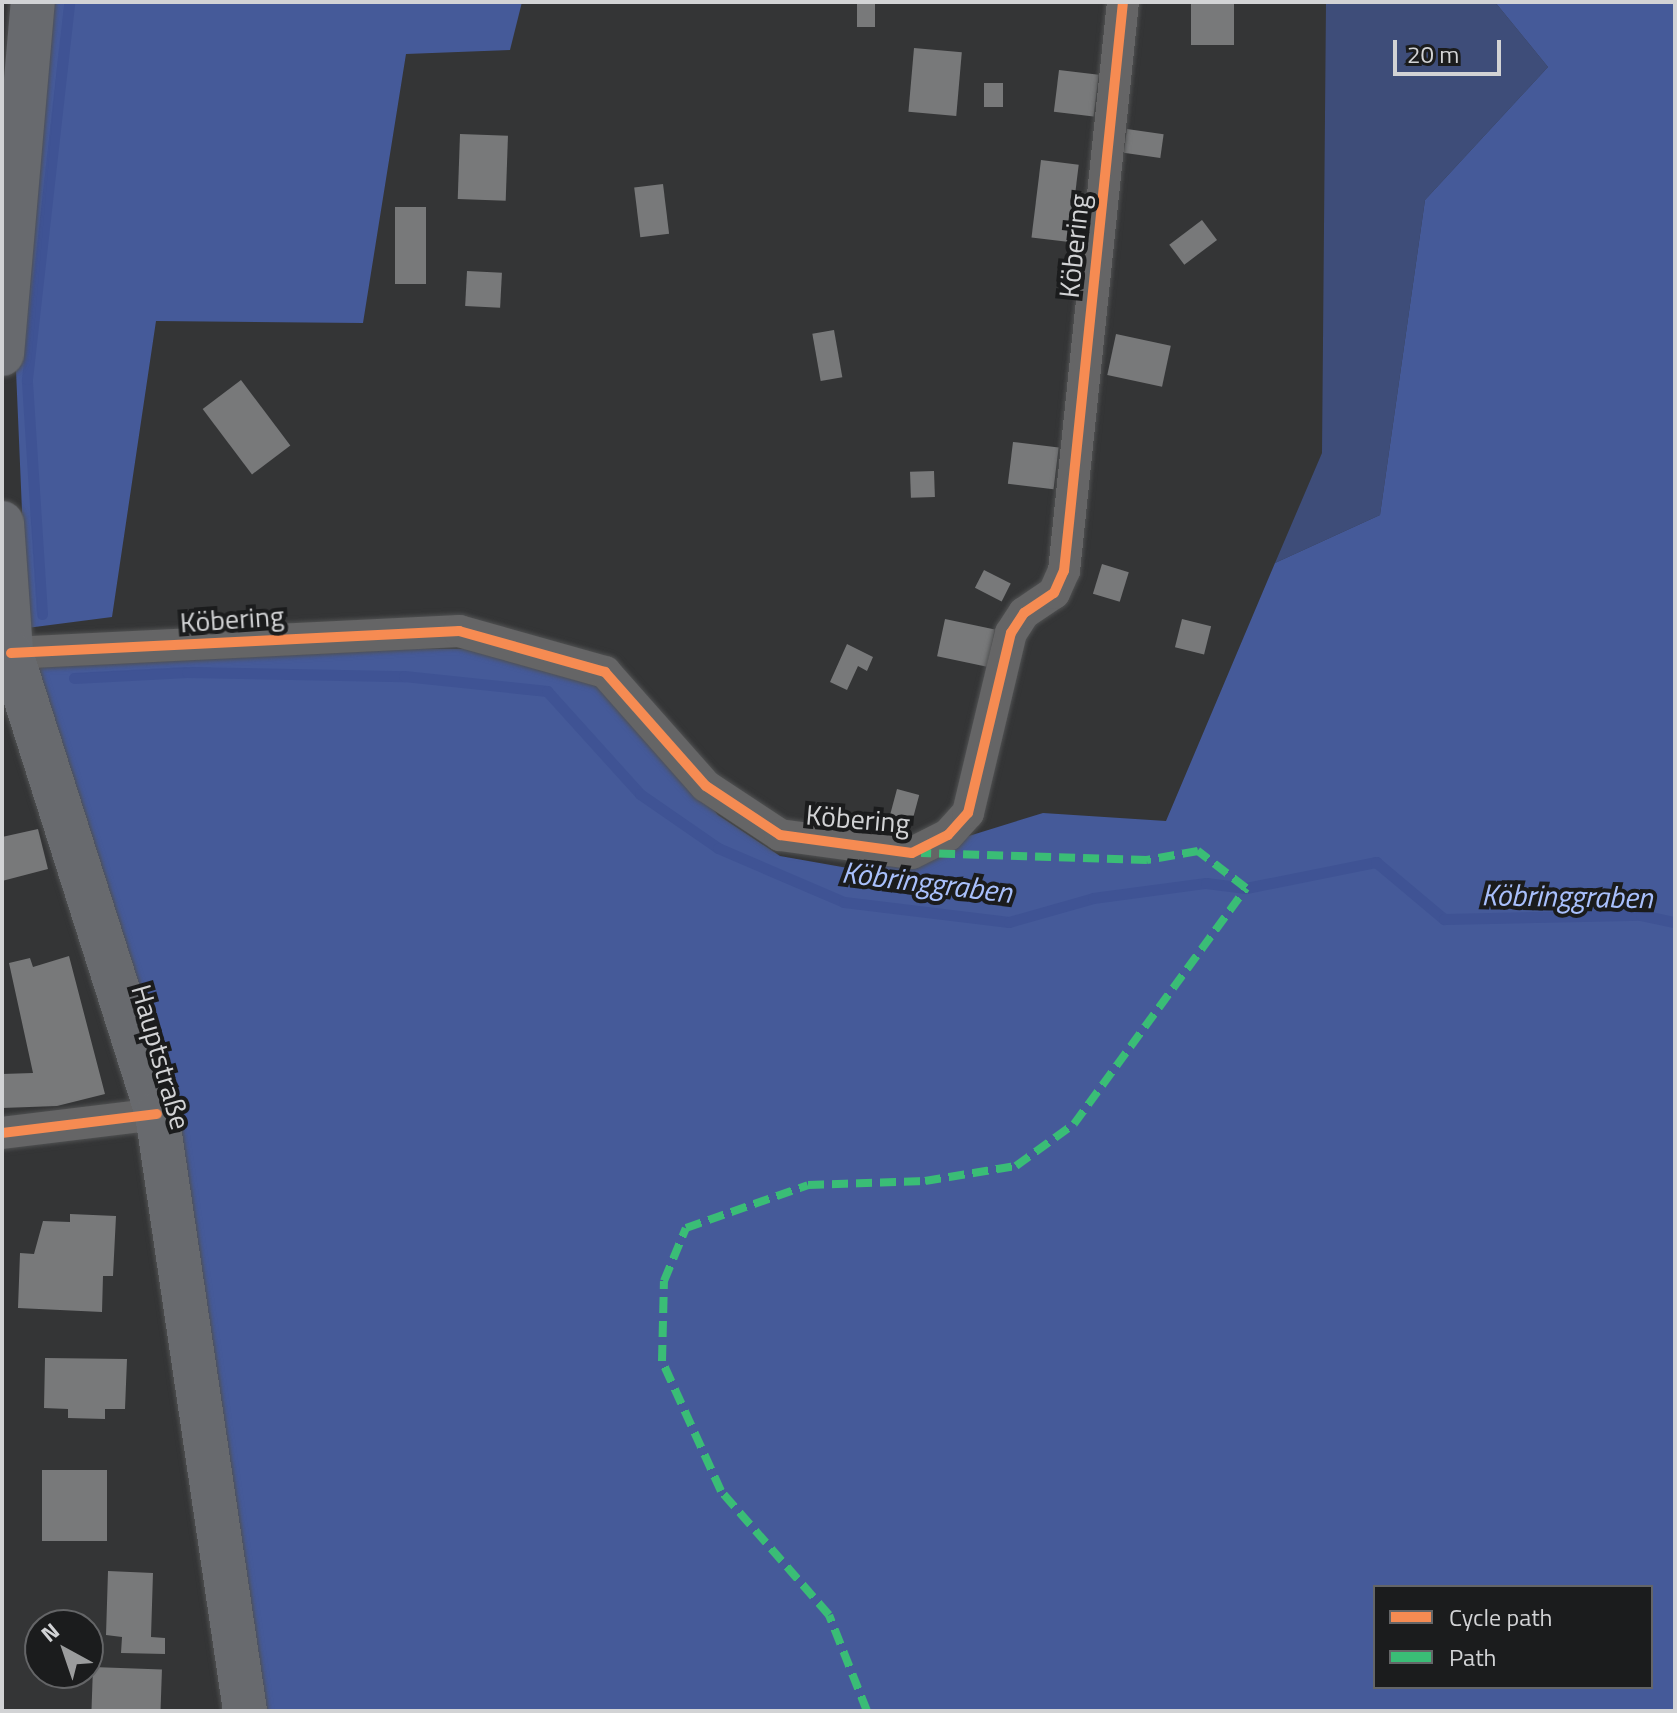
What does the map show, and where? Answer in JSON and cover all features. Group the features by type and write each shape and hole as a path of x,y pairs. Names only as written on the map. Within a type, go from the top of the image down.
{"main road":[{"path":"2,354 33,2"},
{"name":"Hauptstraße","path":"2,523 11,653 157,1114 245,1711"}],"street":[{"name":"Köbering","path":"11,653 459,631 605,672 685,766 780,835 912,853 948,835 968,813 1011,633 1024,613 1054,593 1064,571 1123,2"},
{"path":"2,1133 157,1114"}],"shaded area":[{"path":"44,2 522,2 510,50 406,54 363,323 156,321 112,617 27,628 15,347"},
{"path":"1326,2 1495,2 1548,67 1425,200 1380,515 1275,563 1322,453"},
{"path":"1495,2 1675,2 1675,1711 260,1711 167,1114 29,663 340,648 477,649 602,683 718,815 780,856 859,870 1043,813 1166,821 1275,563 1380,515 1425,200 1548,67"}],"building":[{"path":"857,2 875,2 875,27 857,27"},
{"path":"1191,2 1234,2 1234,45 1191,45"},
{"path":"914,48 962,52 956,116 908,112"},
{"path":"1059,70 1099,75 1094,117 1054,112"},
{"path":"984,83 1003,83 1003,107 984,107"},
{"path":"1127,129 1164,134 1160,158 1124,153"},
{"path":"460,134 508,136 506,201 458,199"},
{"path":"1041,160 1079,165 1069,242 1031,237"},
{"path":"663,184 669,234 640,237 634,188"},
{"path":"395,207 426,207 426,284 395,284"},
{"path":"1202,220 1217,240 1184,265 1169,245"},
{"path":"467,271 502,273 500,308 465,306"},
{"path":"834,330 842,377 821,381 812,334"},
{"path":"1116,334 1171,346 1162,387 1107,375"},
{"path":"241,380 290,445 252,474 203,409"},
{"path":"1013,442 1059,448 1054,489 1008,484"},
{"path":"934,471 935,497 911,498 910,472"},
{"path":"1102,564 1129,572 1120,602 1093,594"},
{"path":"984,570 1011,584 1002,601 975,588"},
{"path":"945,619 995,630 987,667 937,656"},
{"path":"1182,619 1211,626 1204,654 1175,647"},
{"path":"847,644 873,657 867,671 858,666 847,690 830,682"},
{"path":"897,789 919,795 911,824 889,818"},
{"path":"38,829 48,869 2,881 2,837"},
{"path":"69,956 105,1094 57,1106 2,1108 2,1074 33,1073 9,963 30,958 33,967"},
{"path":"70,1214 116,1216 113,1276 103,1276 102,1312 18,1308 20,1253 34,1254 43,1221 70,1222"},
{"path":"45,1358 127,1359 125,1409 105,1409 105,1419 68,1418 68,1409 44,1408"},
{"path":"42,1470 107,1470 107,1541 42,1541"},
{"path":"108,1571 153,1573 151,1637 165,1638 165,1654 121,1653 122,1637 106,1635"},
{"path":"104,1667 162,1669 161,1711 91,1711 92,1689 104,1689"}],"waterway":[{"name":"Köbringgraben","path":"42,614 27,379 69,2"},
{"name":"Köbringgraben","path":"74,678 187,672 404,676 547,691 640,794 718,848 844,902 1009,922 1093,898 1206,883 1246,888 1376,862 1444,919 1641,915 1675,922"}],"marked path":[{"path":"867,1711 829,1615 721,1491 662,1361 664,1281 686,1228 808,1185 925,1181 1016,1166 1074,1124 1246,888 1198,851 1147,860 921,853"}],"cycle path":[{"path":"11,653 459,631 605,672 706,786 780,835 912,853 948,835 968,813 1011,633 1024,613 1054,593 1064,571 1123,2"},
{"path":"2,1133 157,1114"}]}
